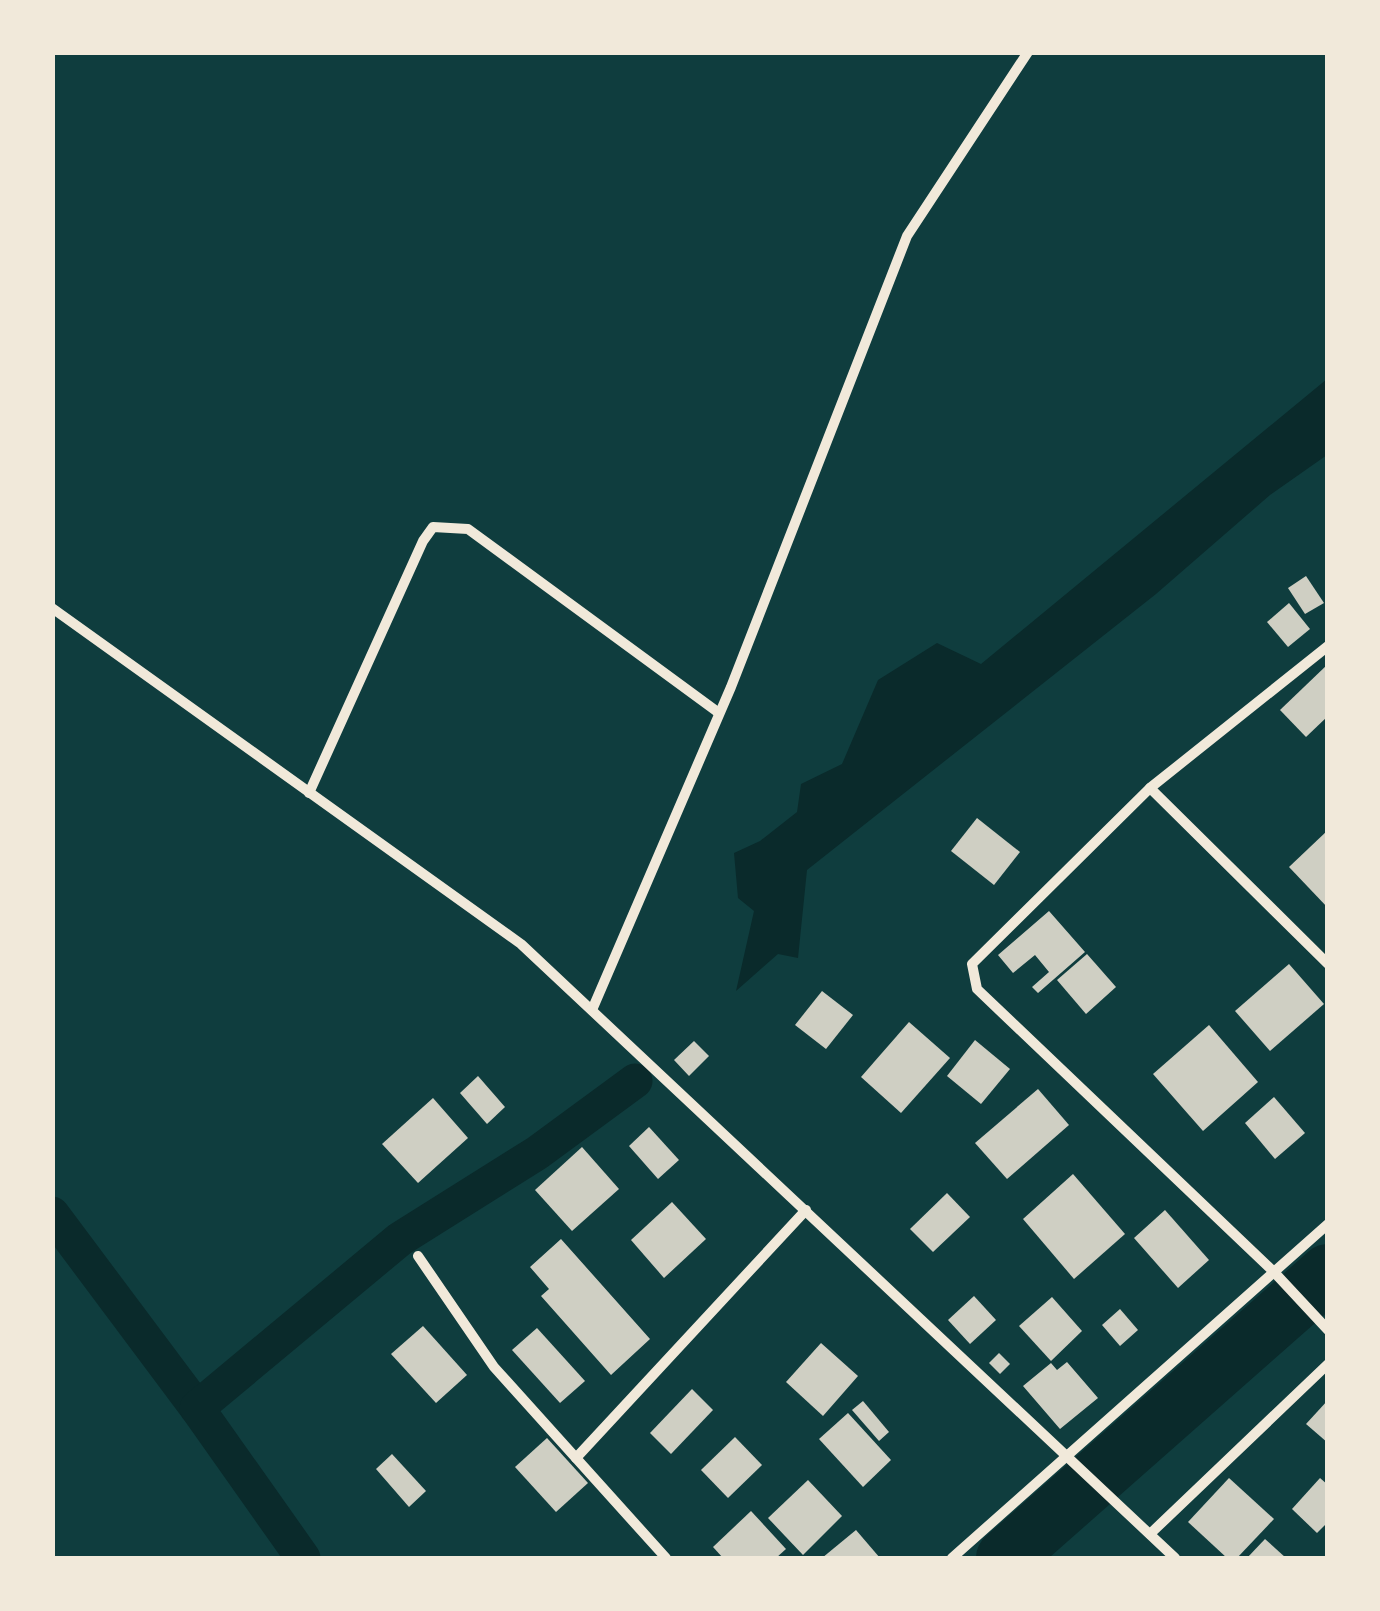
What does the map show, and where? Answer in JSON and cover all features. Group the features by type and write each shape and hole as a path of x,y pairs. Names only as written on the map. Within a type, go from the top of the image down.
{"street":[{"path":"592,1010 719,713 907,236 1028,52"},
{"path":"310,793 433,528 468,529 719,713"},
{"path":"52,608 521,944 1175,1558"},
{"path":"1328,646 1150,788 972,964 977,989 1274,1272 1328,1330"},
{"path":"1150,788 1328,964"},
{"path":"576,1458 806,1210"},
{"path":"952,1558 1328,1224"},
{"path":"418,1256 494,1367 666,1558"},
{"path":"1150,1534 1328,1364"}],"water":[{"path":"1327,379 1327,455 1270,495 1156,594 807,870 798,958 778,954 736,991 754,911 738,898 734,853 760,841 797,812 801,784 842,764 878,680 937,643 981,664"}],"building":[{"path":"1306,576 1324,603 1305,614 1288,588"},
{"path":"1289,603 1310,629 1288,647 1267,622"},
{"path":"1328,664 1328,716 1306,737 1280,710"},
{"path":"977,818 1020,852 994,885 951,851"},
{"path":"1328,830 1328,908 1289,867"},
{"path":"1049,911 1085,952 1038,993 1032,987 1049,972 1035,955 1013,973 998,955"},
{"path":"1087,954 1116,987 1086,1014 1057,980"},
{"path":"1289,964 1324,1004 1270,1051 1235,1011"},
{"path":"822,991 853,1015 826,1049 795,1025"},
{"path":"909,1022 950,1058 901,1113 861,1077"},
{"path":"1209,1025 1258,1082 1203,1131 1153,1074"},
{"path":"975,1040 1010,1069 981,1104 947,1076"},
{"path":"694,1041 709,1056 689,1076 674,1060"},
{"path":"478,1076 505,1107 487,1124 460,1093"},
{"path":"1038,1089 1069,1125 1007,1179 975,1143"},
{"path":"1274,1097 1305,1133 1275,1159 1245,1123"},
{"path":"433,1098 468,1138 418,1183 382,1144"},
{"path":"649,1127 679,1160 658,1179 629,1146"},
{"path":"582,1147 619,1189 572,1231 535,1190"},
{"path":"1073,1174 1125,1234 1074,1279 1023,1219"},
{"path":"947,1193 970,1217 933,1252 910,1229"},
{"path":"672,1202 706,1239 664,1278 631,1240"},
{"path":"1165,1210 1209,1260 1178,1288 1134,1238"},
{"path":"561,1239 650,1339 611,1375 541,1296 549,1289 530,1267"},
{"path":"974,1296 996,1320 970,1344 948,1320"},
{"path":"1052,1297 1082,1331 1051,1361 1019,1326"},
{"path":"1120,1309 1138,1330 1120,1346 1102,1325"},
{"path":"423,1326 467,1375 436,1403 391,1354"},
{"path":"537,1328 585,1381 560,1403 512,1350"},
{"path":"821,1343 858,1376 823,1416 786,1382"},
{"path":"999,1353 1010,1364 1000,1374 989,1363"},
{"path":"1067,1362 1098,1398 1060,1429 1023,1386 1051,1363 1057,1370"},
{"path":"692,1389 713,1410 671,1454 650,1433"},
{"path":"1328,1400 1328,1443 1306,1424"},
{"path":"863,1401 889,1432 879,1441 852,1410"},
{"path":"848,1413 891,1460 863,1487 819,1439"},
{"path":"735,1437 762,1465 728,1498 701,1470"},
{"path":"547,1438 588,1483 556,1512 515,1467"},
{"path":"392,1454 426,1491 409,1507 376,1469"},
{"path":"1229,1478 1274,1519 1237,1558 1227,1558 1188,1522"},
{"path":"1320,1478 1328,1485 1328,1522 1317,1533 1292,1509"},
{"path":"808,1480 842,1516 803,1555 768,1518"},
{"path":"751,1511 786,1549 776,1558 723,1558 713,1547"},
{"path":"856,1530 880,1558 822,1558"},
{"path":"1265,1539 1286,1558 1247,1558"}],"waterway":[{"path":"303,1558 197,1408 400,1239 537,1153 635,1081"},
{"path":"52,1214 197,1408"},
{"path":"1005,1558 1328,1273"}]}
